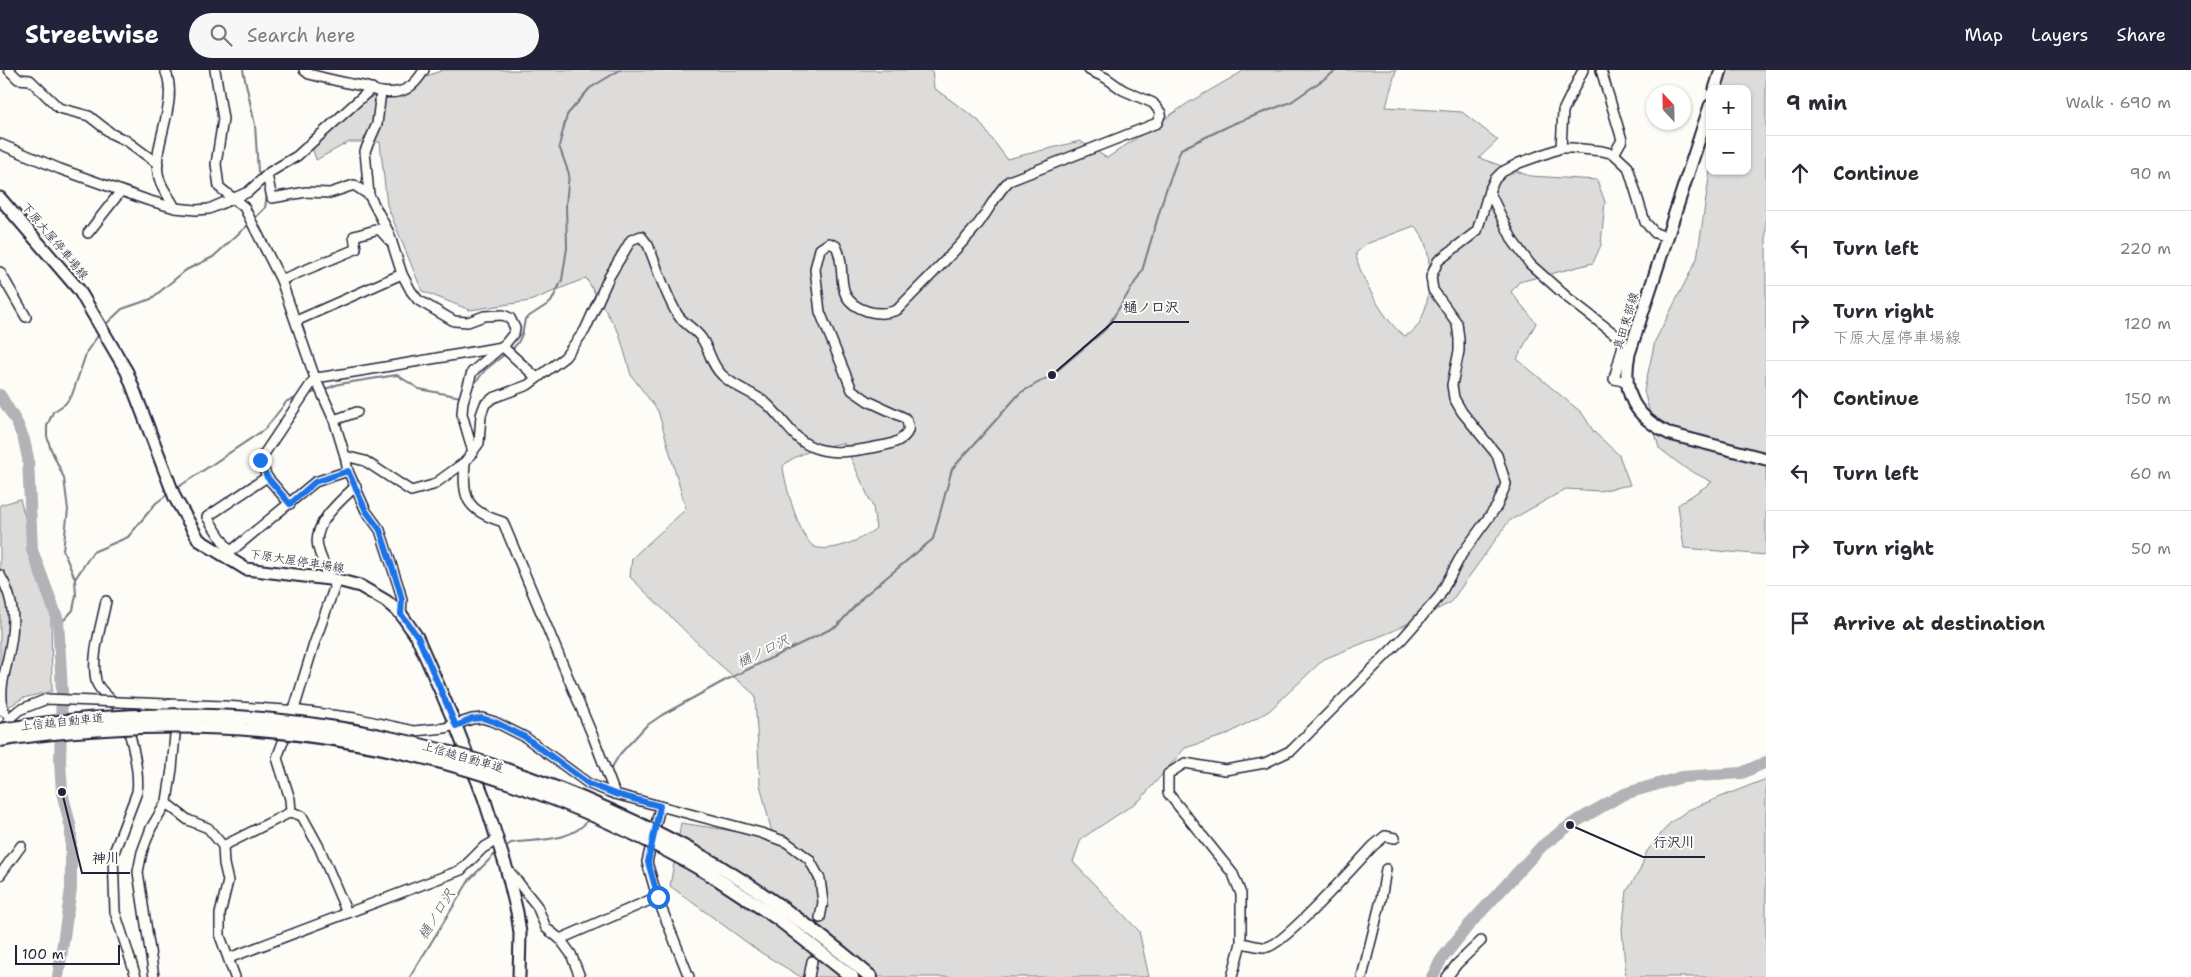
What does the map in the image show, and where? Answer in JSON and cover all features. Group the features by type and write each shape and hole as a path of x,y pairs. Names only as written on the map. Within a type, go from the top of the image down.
{"highway":[{"name":"上信越自動車道","path":"0,730 85,719 170,715 253,718 296,722 378,735 460,755 542,782 624,816 807,925 871,977"},
{"name":"上信越自動車道","path":"0,740 86,730 187,726 286,732 375,745 457,765 538,791 612,822 716,871 852,977"}],"main road":[{"path":"1716,85 1721,70"},
{"name":"真田東部線","path":"1706,118 1629,354 1627,382 1633,404 1645,419 1656,428 1679,437 1766,459"},
{"name":"下原大屋停車場線","path":"0,198 79,290 127,372 172,491 199,540 246,569 334,580 360,586 374,592 401,614 418,637 484,798 506,867 520,933 518,977"}],"street":[{"path":"9,70 18,79 30,80 59,108 89,116 112,134 127,141 158,164"},
{"path":"166,70 169,78 170,95 158,164 160,181 175,208"},
{"path":"215,70 223,119 216,164 219,187 234,197 244,207 281,280 315,378 334,420 348,471 366,511 380,530 399,588 402,600 401,614"},
{"path":"304,70 309,74 342,83 372,88 381,92 402,91 416,83 424,70"},
{"path":"345,456 365,461 411,491 433,485 465,462 479,443 481,415 485,404 493,398 528,385 565,357 585,330 609,277 631,240 641,236 648,245 676,313 702,338 715,367 733,385 767,404 804,444 815,449 831,452 851,452 901,440 908,430 907,422 901,416 868,401 852,390 820,312 814,269 820,249 829,243 836,246 843,290 853,304 873,313 891,313 897,310 974,229 988,212 1001,188 1009,180 1157,124 1161,113 1157,106 1123,90 1106,78 1089,70"},
{"path":"1561,148 1563,111 1583,70"},
{"path":"1601,70 1622,140 1614,154"},
{"path":"0,144 60,169 121,191 175,208 196,210 208,208 248,192 268,175 297,156 372,88"},
{"path":"381,92 377,124 365,150 369,195 389,233 402,274 418,300 454,321 468,322 484,316 497,315 510,318 515,328 514,333 503,347 472,372 463,402 462,414 473,452"},
{"path":"1232,977 1241,943 1241,894 1238,884 1233,874 1168,793 1168,774 1185,763 1225,770 1266,762 1292,750 1402,639 1439,597 1462,554 1497,506 1506,484 1497,455 1462,412 1454,398 1452,385 1459,351 1457,323 1433,290 1431,277 1438,261 1477,231 1489,191 1495,179 1502,172 1520,163 1561,148 1602,151 1614,154 1628,167 1648,228 1655,233 1667,237"},
{"path":"268,175 272,198 306,192 330,193 354,185 369,195"},
{"path":"88,233 121,191"},
{"path":"1489,191 1513,240 1530,264 1568,298 1621,340 1623,345 1614,380 1627,382"},
{"path":"281,280 356,249 354,236 359,234 379,229 392,244"},
{"path":"0,272 26,317"},
{"path":"296,322 402,274"},
{"path":"503,347 537,378"},
{"path":"290,504 267,477 260,460 315,378 355,373 406,362 503,347"},
{"path":"334,420 357,412"},
{"path":"465,462 464,482 468,501 489,518 503,522 594,739 615,794"},
{"path":"267,477 207,517 230,552 315,482 348,471"},
{"path":"291,812 290,799 277,758 294,711 334,580 317,546 319,534 326,517 356,486"},
{"path":"0,574 9,590 13,604 10,646 1,678 0,698 4,711 12,716"},
{"path":"106,601 94,663 96,683 119,708 129,735 139,782 113,855 115,912 136,977"},
{"path":"0,735 12,716 19,710 47,699 294,711 355,718 414,731 431,731 456,726 472,719 482,718 495,722 525,737 589,784 615,794 761,833 786,842 809,859 820,879 823,902 820,918"},
{"path":"154,977 138,872 142,852 151,828 166,804 172,769 177,704"},
{"path":"166,804 188,820 208,828 223,846 224,864 228,881 220,914 220,936 235,977"},
{"path":"660,806 648,862 658,897 689,977"},
{"path":"223,846 291,812 302,816 347,913"},
{"path":"1241,943 1266,947 1274,944 1308,914 1373,846 1385,836 1395,838"},
{"path":"0,874 21,846"},
{"path":"229,958 461,870 483,848 499,847"},
{"path":"506,867 537,906 546,928 560,939 571,954 580,977"},
{"path":"1362,977 1381,900 1386,869"},
{"path":"560,939 658,897"},
{"path":"1447,977 1457,964 1481,941"},
{"path":"809,977 812,961"}],"shaded area":[{"path":"443,70 932,70 934,88 978,120 1007,159 1080,141 1107,158 1188,103 1245,70 1396,70 1386,107 1462,112 1498,140 1479,158 1530,176 1597,180 1605,202 1601,245 1593,263 1519,282 1511,292 1536,323 1517,359 1582,413 1594,432 1619,455 1630,485 1599,491 1566,489 1509,521 1450,603 1393,631 1324,659 1269,711 1226,735 1185,748 1140,800 1081,839 1073,862 1139,931 1149,977 801,977 760,952 670,886 681,823 773,837 760,784 755,695 718,663 630,577 632,558 686,509 658,411 631,375 619,333 586,278 530,301 470,310 422,291 387,205 380,142 349,142 316,160 309,137 348,106","holes":["1414,226 1421,234 1427,248 1429,283 1427,301 1422,317 1415,329 1405,336 1390,322 1374,299 1367,286 1356,253 1366,244","844,443 873,507 876,528 864,536 839,547 815,547 809,542 799,523 786,485 783,466 803,454"]},
{"path":"1722,70 1766,70 1766,555 1684,548 1678,505 1712,482 1685,468 1659,448 1644,391 1655,341 1697,259 1709,175 1751,175 1751,85 1721,85"},
{"path":"20,499 51,612 52,691 23,698 0,712 0,505"},
{"path":"1766,779 1766,977 1626,977 1622,929 1627,891 1640,870 1647,851 1670,823 1688,810"}],"waterway":[{"path":"243,70 255,125 258,172 260,176"},
{"path":"511,350 521,336 525,319 551,302 562,280 567,248 566,204 569,174 559,146 567,115 590,88 620,70"},
{"name":"樋ノ口沢","path":"610,770 620,754 646,726 662,715 724,681 837,626 864,596 933,539 952,469 1020,393 1052,375 1106,329 1142,271 1165,193 1181,149 1235,123 1291,102 1337,70"},
{"path":"254,219 265,208 267,195"},
{"path":"105,325 122,309 151,299 186,270 213,257 249,224"},
{"path":"58,620 64,620 73,610 76,595 75,579 63,550 68,510 64,478 50,447 47,426 53,412 65,404 72,395 87,351 100,333"},
{"path":"470,390 485,370 505,354"},
{"path":"323,390 339,384 397,375 419,389 461,397"},
{"path":"309,394 319,391"},
{"path":"0,395 17,423 24,440 28,458 32,550 58,620 62,692 60,761 62,792 71,828 71,889 58,977"},
{"path":"177,488 265,429 287,401 297,398"},
{"path":"75,579 93,552 128,537 156,503 168,494"},
{"path":"1432,977 1441,960 1468,926 1542,846 1570,825 1622,795 1634,791 1682,777 1742,773 1766,762"},
{"name":"樋ノ口沢","path":"505,847 511,843 553,839 563,836 572,833 588,820"},
{"name":"樋ノ口沢","path":"410,977 470,879 497,852"}],"tunnel":[{"path":"812,961 820,918"}],"place":[{"name":"樋ノ口沢","path":"1052,375"},
{"name":"神川","path":"62,792"},
{"name":"行沢川","path":"1570,825"}],"route":[{"path":"260,460 267,477 290,504 315,482 348,471 366,511 380,530 402,600 401,614 418,637 456,726 472,719 482,718 495,722 525,737 589,784 615,794 660,806 648,855 648,862 658,897"}]}
